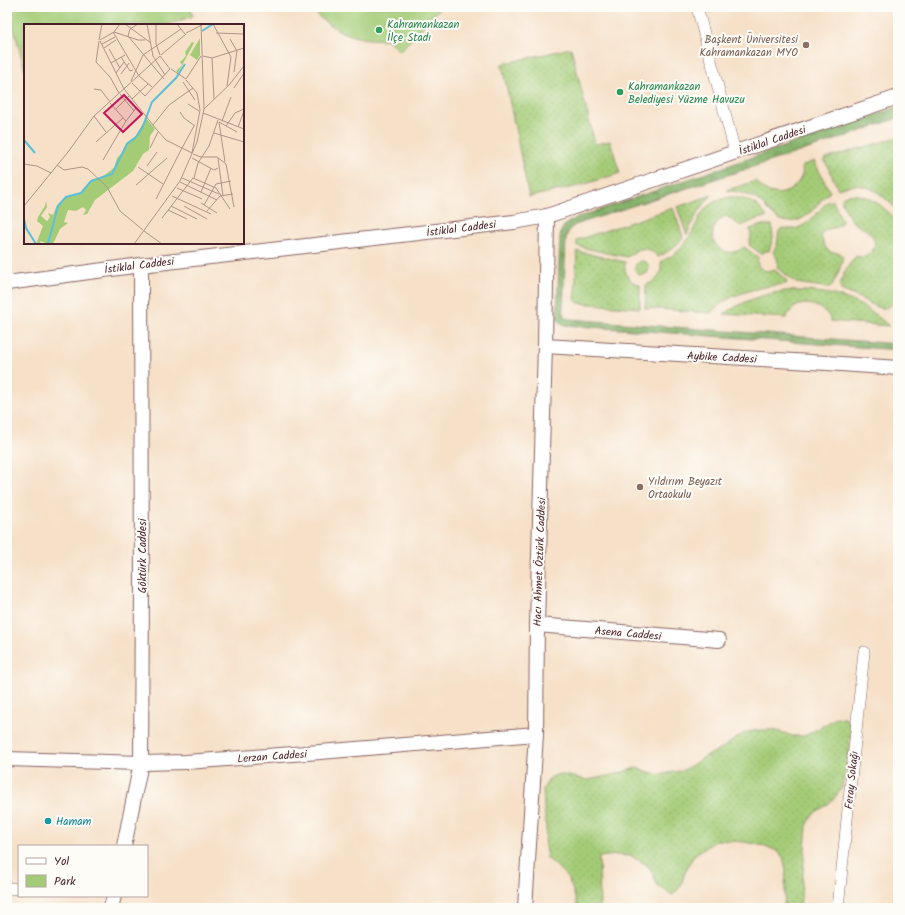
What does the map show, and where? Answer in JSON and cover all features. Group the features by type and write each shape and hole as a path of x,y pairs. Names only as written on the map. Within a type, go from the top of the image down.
{"street":[{"path":"697,7 735,152"},
{"name":"İstiklal Caddesi","path":"7,283 141,265 514,222 548,216 898,97"},
{"name":"Hacı Ahmet Öztürk Caddesi","path":"525,908 536,734 537,625 548,216"},
{"name":"Göktürk Caddesi","path":"124,845 141,763 141,265"},
{"name":"Aybike Caddesi","path":"545,346 898,368"},
{"name":"Asena Caddesi","path":"537,625 719,640"},
{"name":"Feray Sokağı","path":"838,908 864,652"},
{"name":"Lerzan Caddesi","path":"7,759 141,763 235,759 536,734"},
{"path":"7,888 18,889"},
{"path":"111,908 114,897"}],"green space":[{"path":"8,7 190,7 193,16 170,24 24,24 24,66"},
{"name":"Kahramankazan İlçe Stadı","path":"310,7 441,7 400,51 387,39 365,38 344,33 326,22"},
{"path":"571,48 595,144 610,141 620,173 579,186 529,197 502,64"},
{"path":"898,107 898,118 830,142 575,225 569,230 566,238 563,312 569,319 898,344 898,350 565,325 561,323 557,317 560,237 562,230 568,222"},
{"path":"898,137 898,210 877,192 864,186 848,186 838,189 824,159"},
{"path":"814,161 830,192 809,214 802,219 793,222 780,220 752,197 727,190 756,181 769,192 778,194 787,192 798,183 802,175 802,166"},
{"path":"712,195 697,214 687,235 677,207"},
{"path":"846,195 862,196 875,201 898,221 898,299 889,307 877,307 841,290 840,288 843,275 853,259 856,256 862,257 868,255 874,248 875,244 871,234 854,223 850,217 842,202 842,198"},
{"path":"731,197 752,202 764,212 767,217 757,219 741,226 726,216 718,222 713,229 715,244 720,249 727,252 735,252 744,247 758,257 757,261 759,267 767,271 774,269 786,280 787,283 739,294 725,301 710,313 645,308 646,285 654,281 660,273 661,262 683,246 701,214 711,204"},
{"path":"833,201 842,220 839,226 826,230 821,235 828,251 840,253 842,255 843,258 839,272 830,288 796,283 777,267 777,259 773,252 777,245 779,231 782,228 789,229 802,226 813,218 827,202"},
{"path":"673,208 683,237 672,248 658,257 647,249 639,249 628,257 577,246 577,240"},
{"path":"762,225 772,225 773,238 769,251 764,251 761,254 749,245 751,237 750,229"},
{"path":"577,251 625,262 626,274 632,282 640,285 640,308 578,303 575,298"},
{"path":"642,261 647,263 649,268 647,273 642,275 637,273 635,268 637,263"},
{"path":"785,291 817,292 848,299 867,309 889,326 831,321 823,310 809,304 795,307 786,318 724,314 753,299 768,294"},
{"path":"837,717 847,719 851,728 847,764 841,790 830,803 813,814 807,826 800,908 784,908 786,869 783,857 777,851 765,846 744,842 717,840 694,855 685,872 681,886 673,895 657,886 653,873 647,865 631,856 616,855 599,857 600,908 578,908 569,881 562,871 547,858 545,846 546,828 543,789 550,778 558,774 588,780 636,768 659,775 684,770 721,749 746,732 773,730 792,736 804,736"}],"place":[{"name":"Kahramankazan İlçe Stadı","path":"379,30"},
{"name":"Başkent Üniversitesi Kahramankazan MYO","path":"806,45"},
{"name":"Kahramankazan Belediyesi Yüzme Havuzu","path":"620,92"},
{"name":"Yıldırım Beyazıt Ortaokulu","path":"640,487"},
{"name":"Hamam","path":"48,821"}]}
